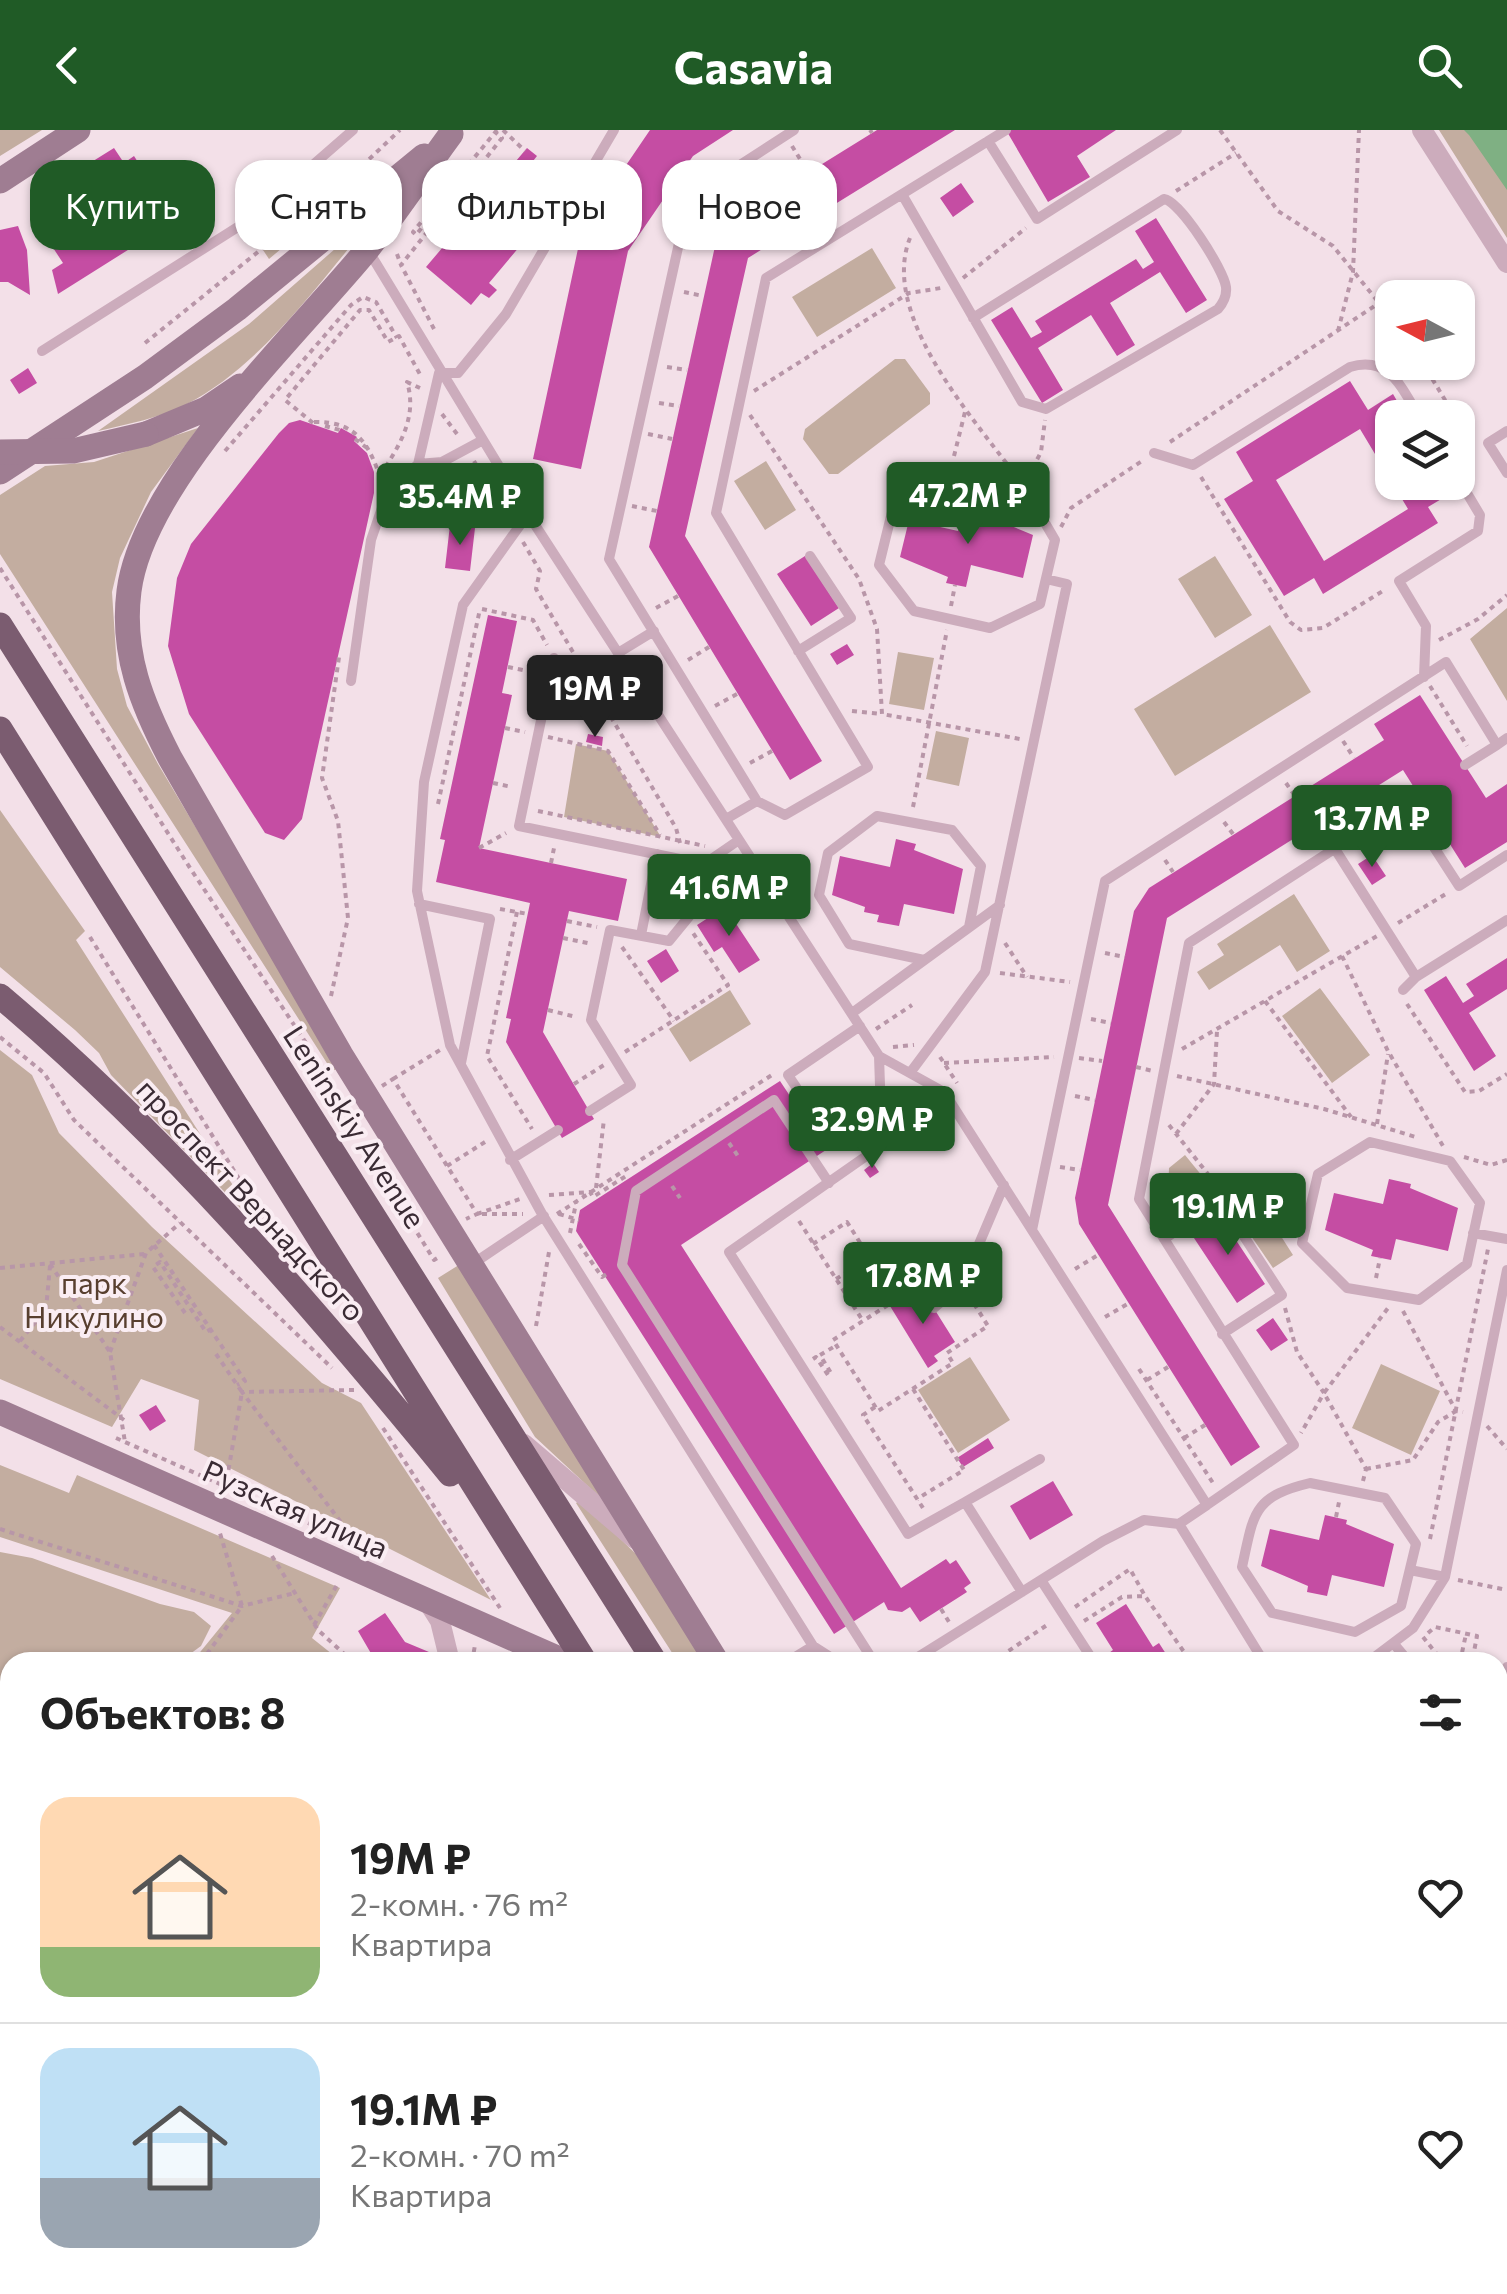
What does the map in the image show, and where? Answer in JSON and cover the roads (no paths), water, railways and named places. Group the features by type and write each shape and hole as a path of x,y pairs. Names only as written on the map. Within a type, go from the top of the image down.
{"main road":[{"path":"0,182 78,130"},
{"path":"402,202 453,132"},
{"path":"0,472 145,378 238,309 453,132"},
{"path":"367,250 280,349 177,478 150,522 129,592 133,670 143,704 170,758 341,1055 711,1652"},
{"path":"0,452 73,450 146,434 186,420 226,397 280,349"},
{"name":"Leninskiy Avenue","path":"2,628 649,1652"},
{"path":"0,729 579,1652"},
{"name":"проспект Вернадского","path":"0,996 78,1064 261,1248 516,1555"},
{"name":"Рузская улица","path":"0,1412 545,1652"}],"street":[{"path":"1422,130 1507,262"},
{"path":"510,1433 652,1553"},
{"path":"428,1602 440,1621 448,1652"}],"lane":[{"path":"42,351 252,218 353,130"},
{"path":"439,373 458,374 506,314 614,130"},
{"path":"790,133 689,198 609,559 758,801 785,815 868,766 716,513 766,278 1006,130"},
{"path":"988,141 1037,219 1177,130"},
{"path":"903,196 1022,402 1046,409 1224,302 1226,283 1180,206 1164,198 974,318"},
{"path":"369,250 439,373 528,514 880,1056 944,1092 1207,1504"},
{"path":"1154,453 1193,464 1350,367 1364,363 1393,374 1409,400"},
{"path":"351,681 370,540 385,499 418,464 439,373"},
{"path":"1507,430 1488,443 1507,473"},
{"path":"418,464 442,462 483,440"},
{"path":"951,470 1024,487 1054,540 1046,580 1040,604 990,628 914,612 880,564 894,504 951,470"},
{"path":"1424,677 1426,626 1399,581 1478,531 1480,515 1471,500"},
{"path":"528,514 463,605 424,782 419,904 450,1044 510,1160 558,1240 814,1646 823,1652"},
{"path":"798,651 850,618 810,556"},
{"path":"910,1073 985,972 1067,584 1046,580"},
{"path":"618,653 654,631"},
{"path":"554,658 519,826 704,864 739,840"},
{"path":"1032,1230 1105,881 1446,662 1502,742 1470,762"},
{"path":"926,1652 1144,1520 1179,1524 1294,1445 1139,1199 1164,1059 1189,943 1419,794"},
{"path":"726,819 758,801"},
{"path":"1406,804 1459,886 1507,855"},
{"path":"924,960 849,944 819,895 828,853 878,816 952,830 981,866 970,927"},
{"path":"1335,849 1416,977"},
{"path":"641,936 657,854"},
{"path":"594,1108 631,1085 591,1020 610,930 669,941 705,897 704,864"},
{"path":"419,904 490,920 460,1064"},
{"path":"852,1013 1000,905"},
{"path":"1403,990 1416,977 1507,920"},
{"path":"828,1135 788,1074 860,1026"},
{"path":"880,1056 882,1145 728,1252 908,1534 1040,1459"},
{"path":"828,1182 774,1100 636,1191 622,1265 868,1652"},
{"path":"510,1160 558,1130"},
{"path":"1370,1142 1450,1161 1480,1203 1474,1233 1466,1264 1419,1300 1348,1288 1302,1244 1318,1174 1370,1142"},
{"path":"934,1308 962,1284 1004,1185"},
{"path":"1164,1239 1221,1201 1282,1296 1222,1334"},
{"path":"472,1264 544,1216"},
{"path":"1474,1233 1507,1239"},
{"path":"1401,1652 1445,1577 1507,1270"},
{"path":"1310,1483 1385,1498 1416,1544 1410,1570 1402,1606 1355,1632 1272,1613 1242,1567 1255,1510 1277,1491 1310,1483"},
{"path":"966,1502 1022,1592"},
{"path":"1179,1524 1258,1652"},
{"path":"1410,1570 1445,1577"},
{"path":"1041,1580 1087,1652"},
{"path":"804,1652 814,1646"}],"park label":[{"name":"парк Никулино","path":"94,1298"}]}
